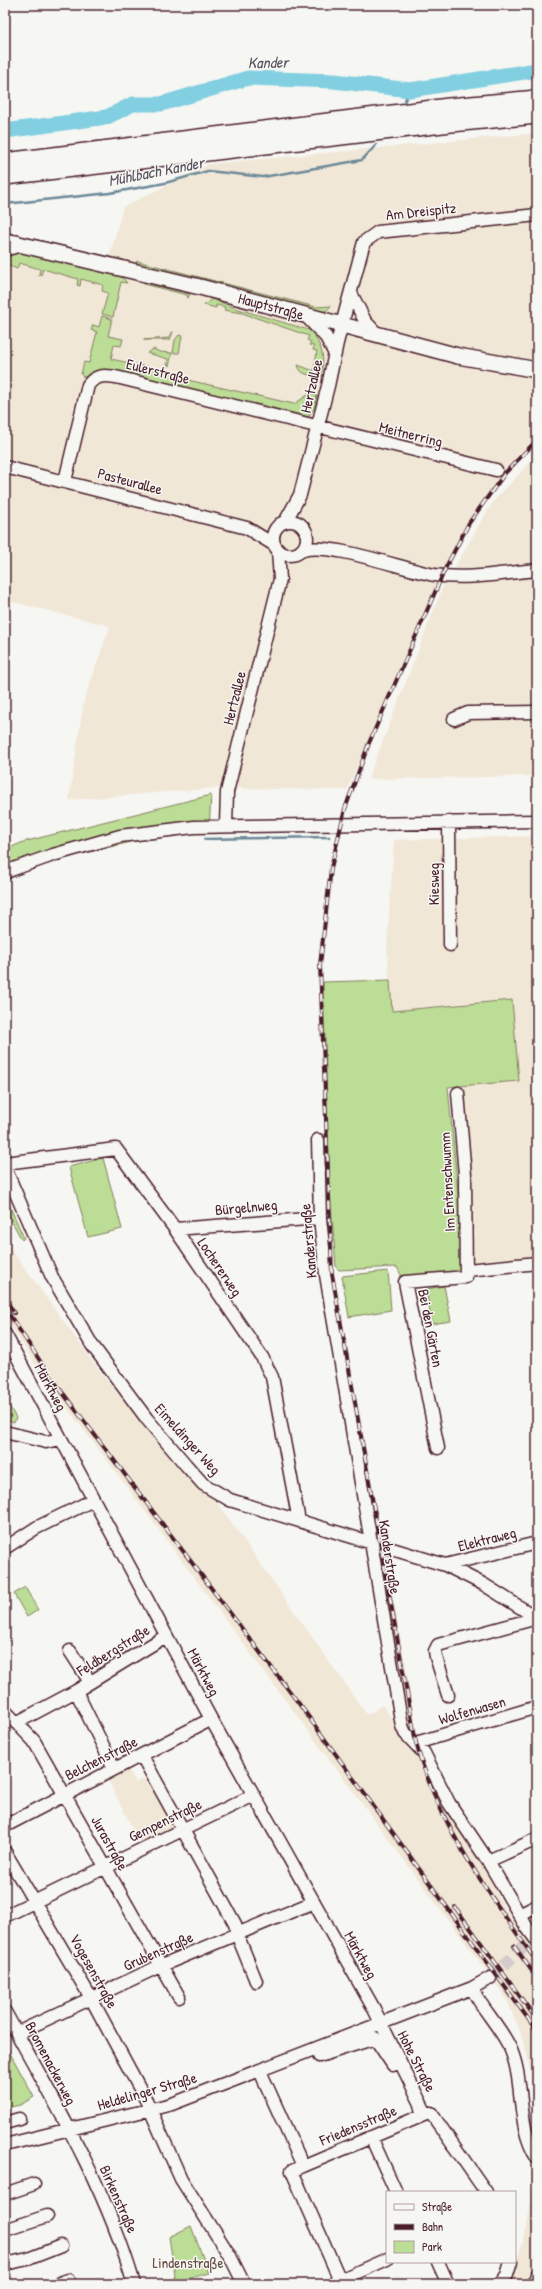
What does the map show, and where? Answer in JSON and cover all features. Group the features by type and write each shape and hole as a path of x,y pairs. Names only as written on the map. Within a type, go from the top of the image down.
{"highway":[{"path":"5,162 442,108 537,99"},
{"path":"5,176 435,124 537,115"}],"main road":[{"name":"Hauptstraße","path":"9,244 184,284 477,361 537,370"}],"street":[{"name":"Am Dreispitz","path":"342,325 364,242 378,232 537,215"},
{"path":"351,293 365,321 378,335"},
{"name":"Hertzallee","path":"306,316 326,337 335,354"},
{"name":"Hertzallee","path":"280,579 273,536 300,496 342,325"},
{"name":"Eulerstraße","path":"65,481 86,394 94,379 103,376 114,377 318,427"},
{"name":"Meitnerring","path":"318,427 496,470"},
{"name":"Pasteurallee","path":"5,468 65,481 247,528 276,547"},
{"name":"Hertzallee","path":"226,825 227,792 280,579 298,553 307,543 300,496"},
{"path":"281,525 296,522 330,549"},
{"name":"Pasteurallee","path":"247,528 281,525"},
{"path":"276,547 284,555 330,549 434,575 458,577 537,570"},
{"path":"454,719 468,713 537,712"},
{"path":"5,872 53,855 120,836 226,825 537,821"},
{"name":"Kiesweg","path":"449,822 450,945"},
{"name":"Im Entenschwumm","path":"458,1093 464,1175 467,1270"},
{"name":"Kanderstraße","path":"318,1140 320,1218 326,1275 402,1726 405,1733 424,1753 449,1803 488,1861 534,1940"},
{"name":"Lochererweg","path":"5,1163 116,1150 175,1229 262,1357 272,1377 299,1521"},
{"name":"Eimeldinger Weg","path":"5,1168 43,1257 78,1323 102,1359 147,1419 204,1484 230,1500 445,1565 483,1584 537,1618"},
{"name":"Bürgelnweg","path":"175,1229 320,1218"},
{"path":"467,1270 537,1263"},
{"name":"Bei den Gärten","path":"438,1448 405,1282 466,1277 467,1270"},
{"name":"Märktweg","path":"5,1334 211,1719 380,2023"},
{"path":"6,1434 46,1442 60,1439"},
{"path":"5,1548 36,1528 93,1500"},
{"name":"Elektraweg","path":"445,1565 537,1543"},
{"path":"448,1695 436,1657 435,1651 438,1645 537,1618"},
{"name":"Feldbergstraße","path":"16,1723 76,1691 166,1636"},
{"path":"70,1651 90,1682"},
{"name":"Feldbergstraße","path":"76,1691 114,1768"},
{"name":"Wolfenwasen","path":"416,1743 537,1707"},
{"name":"Jurastraße","path":"5,1711 34,1741 160,1966 179,1997"},
{"name":"Belchenstraße","path":"5,1826 114,1768 142,1756 211,1719"},
{"path":"142,1756 184,1829 235,1924 237,1934 256,1981"},
{"name":"Gempenstraße","path":"5,1916 35,1900 254,1795"},
{"path":"488,1861 537,1839"},
{"name":"Vogesenstraße","path":"5,1852 35,1900 91,1998 150,2109"},
{"name":"Grubenstraße","path":"17,2033 160,1966 314,1902"},
{"path":"519,1915 537,1906"},
{"name":"Heldelinger Straße","path":"5,2145 172,2104 472,1988 490,1978"},
{"path":"472,1988 511,2050 526,2136 537,2158"},
{"name":"Bromenackerweg","path":"5,2012 69,2129"},
{"name":"Hohe Straße","path":"380,2023 426,2114"},
{"name":"Heldelinger Straße","path":"294,2057 297,2063 375,2038"},
{"name":"Hohe Straße","path":"375,2038 417,2106 426,2114 431,2113 485,2191"},
{"path":"260,2071 303,2166 292,2171 337,2282 386,2258"},
{"path":"150,2109 181,2179 230,2256 244,2284"},
{"name":"Friedensstraße","path":"303,2166 426,2114"},
{"path":"5,2123 18,2119"},
{"name":"Birkenstraße","path":"69,2129 103,2198 119,2235 134,2284"},
{"path":"371,2137 396,2191"},
{"path":"5,2194 34,2184"},
{"path":"5,2230 47,2216"},
{"path":"5,2264 28,2259 61,2246"},
{"path":"438,2263 448,2284"},
{"path":"500,2284 507,2275 512,2263"},
{"path":"533,2284 537,2275"}],"shaded area":[{"path":"537,133 537,440 505,473 469,523 446,567 347,790 216,788 69,800 84,700 110,626 5,600 5,578 10,562 5,561 5,258 17,252 105,273 123,207 209,164"},
{"path":"537,455 537,776 368,779 442,589 492,503"},
{"path":"537,836 537,1258 479,1265 473,1260 473,1222 463,1086 519,1081 512,1000 391,1011 387,945 394,840"},
{"path":"5,1241 105,1378 199,1490 214,1498 367,1715 382,1705 397,1726 376,1549 385,1552 418,1737 448,1810 483,1866 507,1912 537,1952 537,2113 528,2058 520,2031 505,1996 104,1456 46,1381 5,1317"},
{"path":"126,1765 136,1783 149,1776 175,1828 141,1845 108,1780 116,1776 113,1771"},
{"path":"537,2171 537,2258 528,2284 509,2284 524,2239"}],"green space":[{"path":"8,233 124,260 9,235"},
{"path":"17,252 122,277 127,283 121,282 113,317 102,314 108,293 102,291 103,285 81,279 80,286 77,285 78,279 43,269 41,275 39,275 40,269 19,263 17,269 8,265 5,270 5,253"},
{"path":"137,261 316,307 331,306 326,311 315,311 136,264"},
{"path":"144,284 190,294 188,298 187,295"},
{"path":"212,299 238,309 312,331 317,335 315,337 322,352 323,366 321,377 304,373 299,369 298,365 314,371 317,351 313,350 314,346 309,345 311,342 307,340 309,336 242,313 224,310 225,307 216,305 216,308 204,305"},
{"path":"102,316 112,319 108,336 123,339 121,346 114,345 111,359 180,374 179,378 183,379 294,404 311,393 317,396 314,409 307,418 89,376 83,377 81,374 84,362 89,363 97,332 91,330 93,325 99,327"},
{"path":"171,332 173,332 170,340 143,340 169,338"},
{"path":"179,335 182,336 179,353 173,353 175,340"},
{"path":"153,349 160,352 172,353 169,366 167,364 168,359 147,353"},
{"path":"211,795 209,830 131,842 40,864 5,881 5,850 23,842"},
{"path":"390,980 392,1011 512,1000 519,1081 448,1087 463,1246 462,1273 405,1277 401,1275 397,1267 339,1270 336,1267 330,1192 323,982"},
{"path":"103,1158 122,1229 88,1237 69,1167"},
{"path":"5,1196 24,1238 22,1240 5,1209"},
{"path":"388,1271 391,1310 349,1317 342,1276"},
{"path":"444,1286 451,1321 432,1324 426,1289"},
{"path":"5,1399 16,1418 14,1423 5,1420"},
{"path":"25,1587 38,1610 27,1617 14,1594"},
{"path":"5,2044 34,2097 20,2105 5,2108"},
{"name":"Lindenstraße","path":"191,2226 209,2273 176,2282 169,2237"}],"waterway":[{"name":"Kander","path":"5,131 107,117 133,104 161,104 248,78 334,81 410,90 537,70"},
{"name":"Mühlbach Kander","path":"404,102 410,90"},
{"name":"Mühlbach Kander","path":"5,204 110,193 165,183 208,171 263,177 362,160 376,145"},
{"path":"205,839 329,837"}],"tunnel":[{"path":"490,1978 528,1943"}],"railway":[{"path":"532,1955 464,1854 436,1800 416,1743 332,1274 320,965 331,868 345,809 369,743 446,567 469,523 505,473 537,440"},
{"path":"5,1298 14,1313"},
{"path":"5,1308 50,1376 297,1701 537,2031"},
{"path":"455,1907 537,2020"},
{"path":"514,1946 537,1978"}]}
